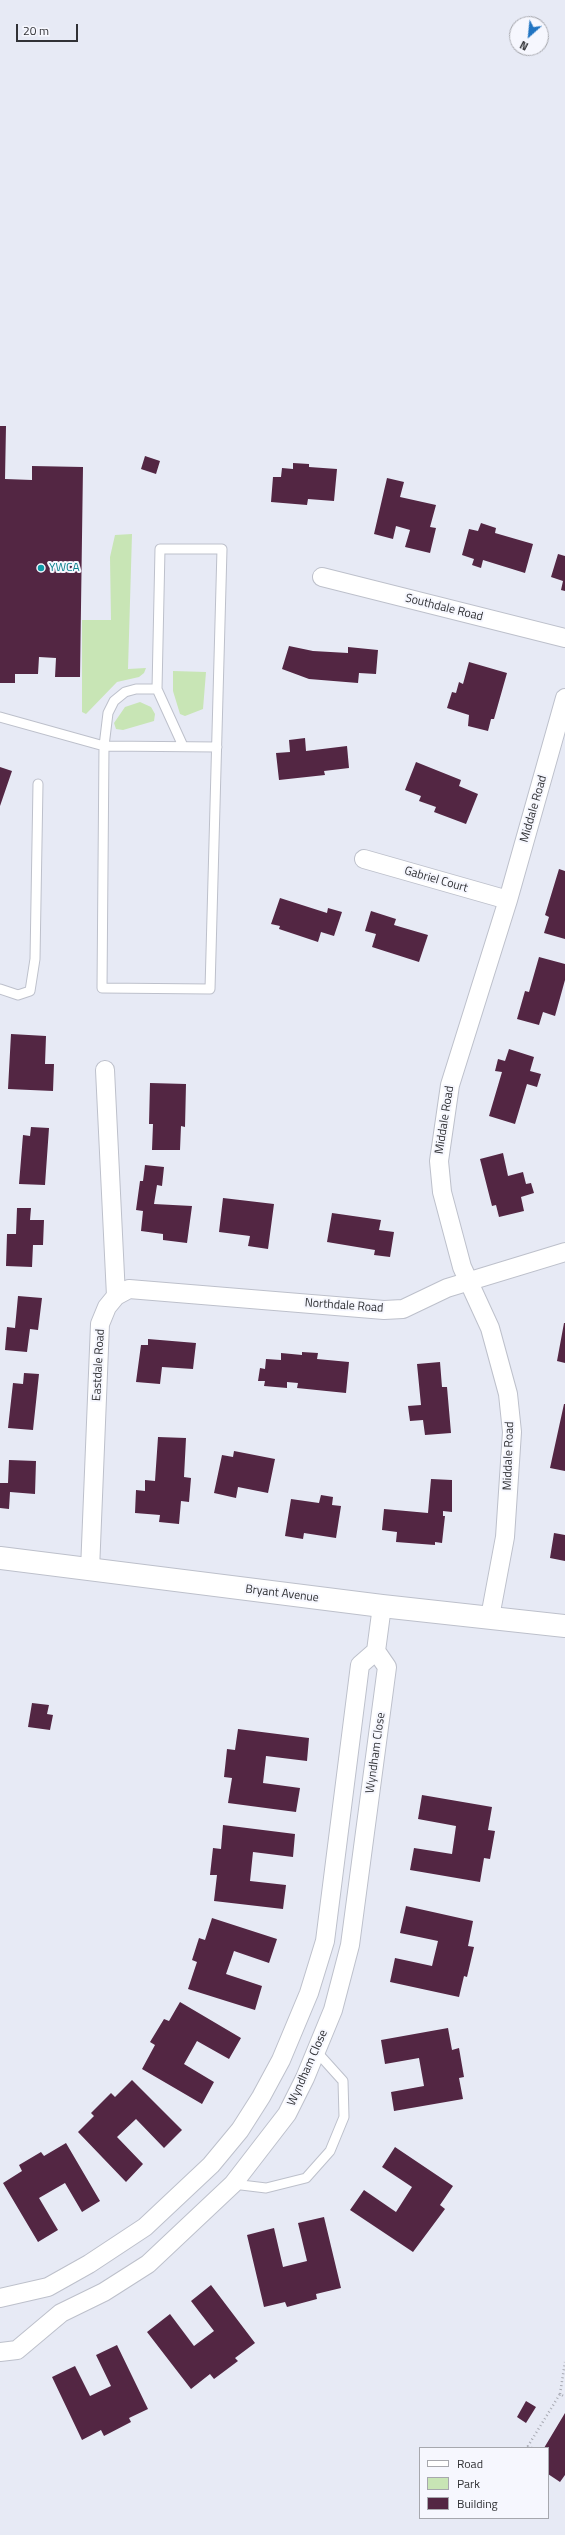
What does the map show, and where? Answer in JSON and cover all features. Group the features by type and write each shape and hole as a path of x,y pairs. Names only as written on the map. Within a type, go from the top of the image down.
{"street":[{"name":"Southdale Road","path":"322,577 565,638"},
{"name":"Middale Road","path":"490,1617 505,1537 512,1432 508,1394 490,1328 462,1267 442,1192 439,1161 442,1125 450,1085 508,900 565,698"},
{"name":"Gabriel Court","path":"364,859 508,900"},
{"path":"105,1070 116,1296"},
{"name":"Northdale Road","path":"116,1296 129,1289 384,1310 403,1309 447,1288 565,1252"},
{"name":"Eastdale Road","path":"90,1570 100,1324 106,1307 116,1296"},
{"name":"Bryant Avenue","path":"0,1558 382,1606 565,1626"},
{"path":"0,2298 48,2287 89,2264 145,2227 211,2165 240,2130 281,2060 309,1993 325,1941 360,1665 376,1651 382,1606"},
{"name":"Wyndham Close","path":"0,2352 17,2350 61,2313 104,2292 148,2264 233,2184 287,2114 333,2010 350,1945 387,1667 376,1651"},
{"path":"325,1941 350,1945"},
{"path":"211,2165 233,2184"},
{"path":"48,2287 61,2313"}],"lane":[{"path":"157,689 136,689 125,692 114,701 108,713 104,746 102,988 210,989 222,549 160,549 157,689 183,746"},
{"path":"0,717 104,746 217,747"},
{"path":"0,989 18,995 30,991 35,960 38,784"},
{"path":"233,2184 266,2188 306,2178 330,2151 344,2117 343,2080 316,2051"}],"path":[{"path":"530,2447 528,2446 560,2394 565,2362"},
{"path":"560,2394 565,2397"}],"green space":[{"path":"132,534 128,669 146,668 144,673 139,677 117,682 86,714 82,712 82,620 111,620 110,557 115,535"},
{"path":"173,671 206,672 203,709 185,716 180,714 173,691"},
{"path":"140,702 151,707 155,714 154,721 123,730 116,729 114,723 125,707"}],"building":[{"name":"YWCA","path":"0,426 6,426 5,479 32,480 32,466 83,467 80,677 55,677 56,658 39,657 38,674 15,674 15,683 0,683"},
{"path":"145,456 160,461 156,474 141,469"},
{"path":"293,463 309,464 309,467 337,469 334,501 308,499 307,505 271,502 273,477 281,477 282,468 293,469"},
{"path":"387,478 404,482 400,497 436,505 430,527 436,528 430,553 405,547 410,530 396,526 393,539 374,534"},
{"path":"481,523 496,528 495,533 533,544 525,573 483,560 481,568 472,565 474,559 462,555 469,529 478,531"},
{"path":"558,554 565,556 565,591 561,590 563,581 551,577"},
{"path":"289,646 313,651 348,653 348,647 378,650 376,674 359,673 358,683 309,679 282,669"},
{"path":"469,662 507,673 494,719 491,719 488,731 468,726 469,715 447,708 452,692 456,693 459,682 463,684"},
{"path":"305,738 306,751 347,746 349,768 324,771 325,775 279,780 276,753 290,752 289,740"},
{"path":"416,762 461,780 459,786 478,794 466,824 434,812 436,807 419,801 421,796 405,790"},
{"path":"0,767 12,771 0,806"},
{"path":"559,869 565,871 565,939 544,933 549,917 545,915"},
{"path":"280,898 327,913 328,908 342,912 334,936 321,932 318,942 279,929 280,926 271,924"},
{"path":"371,911 396,919 394,925 428,935 419,962 372,947 376,934 365,931"},
{"path":"539,957 565,964 565,980 555,1016 543,1012 539,1025 517,1019 525,991 529,992"},
{"path":"11,1034 46,1036 45,1064 54,1064 53,1091 8,1089"},
{"path":"509,1049 534,1057 530,1071 541,1074 537,1087 527,1084 515,1124 489,1116 502,1072 495,1071 498,1059 505,1061"},
{"path":"150,1083 186,1084 185,1127 181,1126 180,1150 152,1150 153,1124 149,1124"},
{"path":"31,1127 49,1128 45,1185 19,1184 23,1135 30,1136"},
{"path":"503,1153 508,1176 523,1172 526,1184 531,1183 534,1193 521,1197 524,1211 499,1217 496,1205 492,1206 480,1159"},
{"path":"145,1165 164,1167 162,1186 157,1185 154,1204 192,1206 187,1243 163,1240 163,1234 141,1231 143,1211 136,1210 140,1181 143,1181"},
{"path":"223,1198 274,1204 268,1249 248,1246 250,1236 219,1232"},
{"path":"17,1208 31,1208 30,1220 44,1220 43,1245 33,1245 32,1267 6,1266 7,1234 16,1234"},
{"path":"332,1213 381,1220 379,1230 394,1232 390,1257 374,1255 375,1250 327,1242"},
{"path":"18,1296 42,1298 38,1330 30,1329 27,1352 5,1350 7,1327 15,1328"},
{"path":"565,1323 565,1363 557,1361"},
{"path":"148,1339 196,1343 193,1369 162,1367 160,1384 136,1382 141,1345 148,1345"},
{"path":"302,1352 318,1353 317,1359 349,1362 346,1393 297,1388 298,1383 287,1382 287,1388 264,1386 265,1381 258,1381 260,1368 265,1369 266,1359 281,1360 281,1353 302,1355"},
{"path":"440,1362 442,1387 447,1387 451,1433 425,1435 423,1420 410,1421 408,1406 421,1405 417,1364"},
{"path":"24,1373 39,1374 33,1430 8,1428 13,1383 23,1384"},
{"path":"565,1404 565,1471 550,1468"},
{"path":"158,1437 186,1438 184,1477 191,1478 189,1502 181,1501 179,1524 159,1522 160,1515 135,1513 136,1490 145,1491 145,1480 155,1481"},
{"path":"234,1451 275,1459 268,1493 238,1487 236,1498 214,1493 222,1455 233,1457"},
{"path":"9,1460 36,1461 35,1494 10,1492 9,1509 0,1508 0,1483 8,1483"},
{"path":"431,1479 452,1480 452,1512 443,1511 443,1516 445,1516 442,1543 435,1542 435,1545 396,1542 397,1532 382,1530 384,1509 428,1513"},
{"path":"321,1495 333,1497 332,1505 341,1506 336,1538 304,1533 303,1539 285,1536 291,1499 319,1503"},
{"path":"554,1533 565,1535 565,1561 550,1558"},
{"path":"32,1703 49,1705 47,1714 53,1715 50,1730 28,1727"},
{"path":"238,1729 309,1738 307,1761 266,1756 263,1783 300,1788 296,1812 228,1803 232,1778 224,1777 227,1749 235,1750"},
{"path":"422,1795 492,1807 488,1830 495,1831 490,1859 484,1858 480,1882 410,1870 414,1848 452,1854 456,1826 418,1819"},
{"path":"223,1825 295,1834 293,1857 253,1852 250,1881 286,1885 283,1909 214,1901 217,1875 210,1875 213,1848 221,1849"},
{"path":"406,1906 473,1921 468,1946 474,1947 467,1977 464,1976 459,1997 390,1982 395,1958 432,1966 438,1941 400,1933"},
{"path":"212,1918 277,1939 269,1963 234,1951 226,1974 262,1986 255,2010 188,1989 197,1962 192,1960 199,1938 205,1940"},
{"path":"180,2002 241,2038 229,2059 197,2041 184,2064 214,2082 202,2104 142,2069 155,2045 150,2042 164,2019 169,2021"},
{"path":"448,2028 452,2050 459,2048 464,2077 459,2078 463,2099 394,2111 391,2092 424,2086 419,2058 385,2064 381,2040"},
{"path":"132,2080 182,2130 164,2148 136,2119 117,2137 143,2164 126,2182 78,2132 94,2116 91,2113 111,2093 115,2097"},
{"path":"66,2143 100,2201 82,2212 65,2183 39,2198 58,2230 38,2242 3,2183 22,2171 19,2165 41,2152 44,2156"},
{"path":"395,2147 453,2186 440,2205 445,2209 413,2252 350,2210 364,2190 396,2212 412,2187 382,2167"},
{"path":"324,2217 341,2288 316,2294 317,2299 287,2307 285,2302 264,2307 247,2235 274,2228 283,2267 307,2261 298,2223"},
{"path":"211,2285 255,2343 235,2358 238,2361 214,2379 210,2374 191,2389 147,2332 170,2314 194,2346 214,2331 191,2301"},
{"path":"117,2345 148,2409 129,2418 131,2422 104,2436 101,2430 82,2440 52,2377 75,2366 90,2396 111,2386 96,2355"},
{"path":"526,2401 536,2407 526,2423 517,2417"},
{"path":"565,2413 565,2475 560,2482 549,2475 549,2447 545,2447"}],"place":[{"name":"YWCA","path":"41,568"}]}
